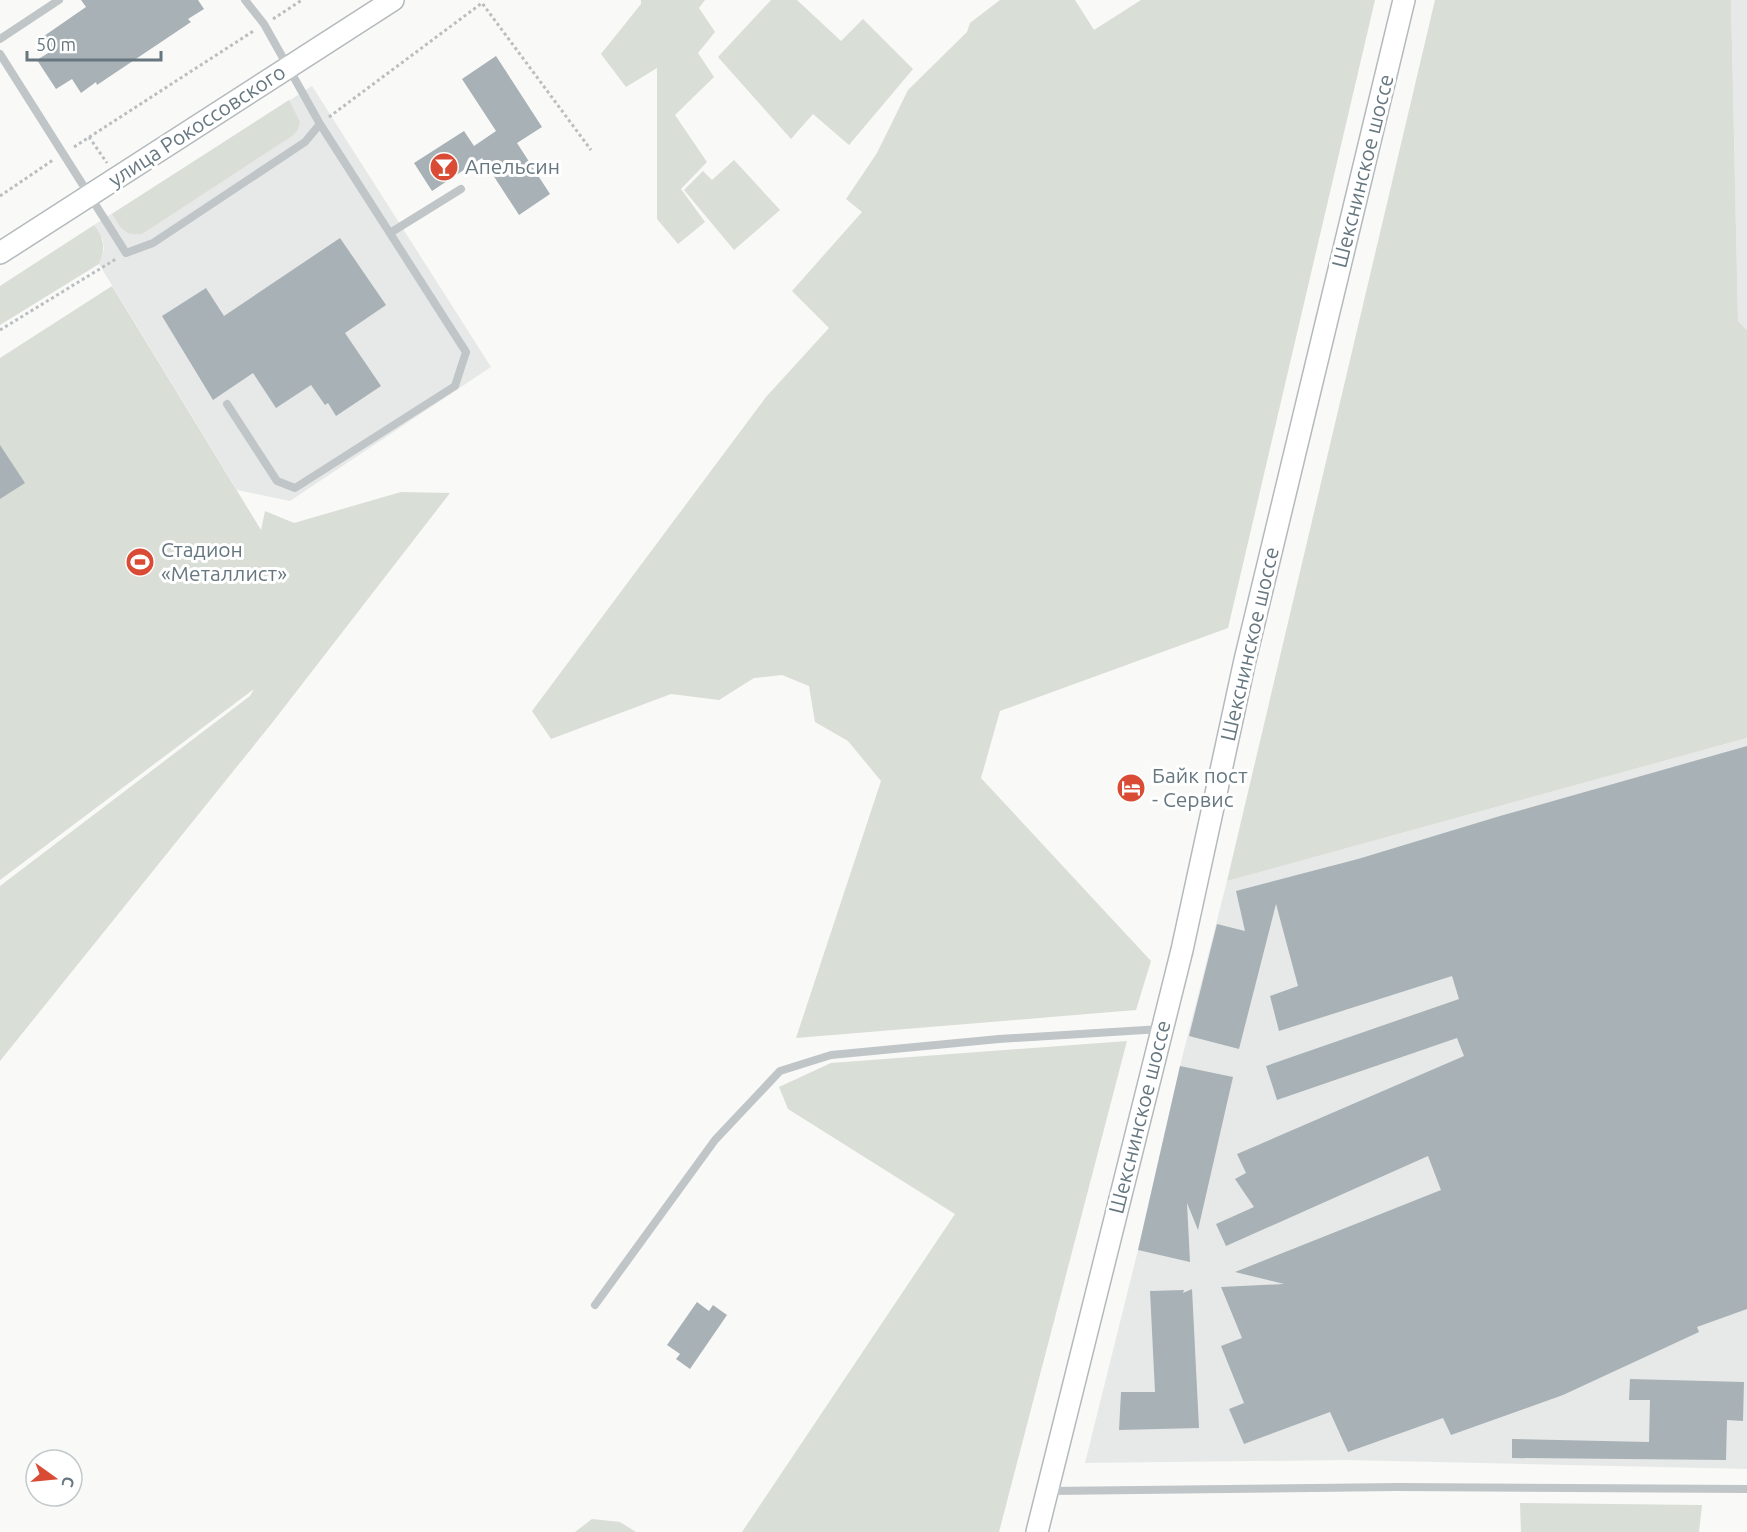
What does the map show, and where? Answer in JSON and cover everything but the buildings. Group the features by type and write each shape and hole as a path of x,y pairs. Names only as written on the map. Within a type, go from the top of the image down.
{"main road":[{"name":"улица Рокоссовского","path":"0,253 393,0"},
{"name":"Шекснинское шоссе","path":"1036,1532 1182,950 1245,660 1404,0"}],"lane":[{"path":"0,39 59,0"},
{"path":"226,404 277,481 295,488 455,386 466,352 320,124 264,24 245,0"},
{"path":"0,54 126,253 153,243 305,142 320,124"},
{"path":"390,233 461,189"},
{"path":"595,1305 715,1140 780,1071 831,1055 999,1039 1162,1029"},
{"path":"1046,1491 1397,1487 1747,1489"}],"path":[{"path":"0,196 302,0"},
{"path":"320,124 482,3 591,150"},
{"path":"0,330 126,253"}],"shaded area":[{"path":"641,0 705,0 699,8 715,32 698,53 714,77 675,115 707,162 681,189 705,222 678,244 657,219 657,68 626,87 601,54 641,4"},
{"path":"771,0 797,0 841,41 863,19 913,69 849,145 813,114 791,139 718,57"},
{"path":"1000,0 1075,0 1094,30 1141,0 1375,0 1228,628 1000,711 981,778 1151,961 1136,1010 796,1038 881,781 848,741 815,722 809,686 782,675 754,678 719,700 671,694 551,739 532,711 766,397 829,328 792,291 862,212 846,199 877,153 908,90 967,32 970,23"},
{"path":"1435,0 1731,0 1738,321 1747,330 1747,738 1227,881"},
{"path":"1731,0 1747,0 1747,330 1738,321"},
{"path":"312,86 491,367 290,501 237,490 99,264 104,249 103,240 94,225"},
{"path":"289,100 300,122 297,131 292,136 142,234 131,234 118,223 112,214"},
{"path":"734,160 780,210 734,250 684,190 703,171 712,180"},
{"path":"94,225 103,243 103,253 99,264 0,325 0,286"},
{"name":"Стадион «Металлист»","path":"112,286 261,530 265,511 294,523 401,492 450,493 272,723 0,1061 0,886 250,696 254,689 0,880 0,358"},
{"path":"1747,738 1747,1469 1347,1460 1085,1463 1138,1250 1180,1066 1227,881"},
{"path":"1127,1041 999,1532 742,1532 955,1214 788,1109 779,1087 831,1063"},
{"path":"1520,1503 1702,1505 1699,1532 1521,1532"},
{"path":"592,1519 620,1522 636,1532 575,1532"}],"place":[{"name":"Апельсин","path":"444,167"},
{"name":"Стадион «Металлист»","path":"140,562"},
{"name":"Байк пост - Сервис","path":"1131,788"}]}
